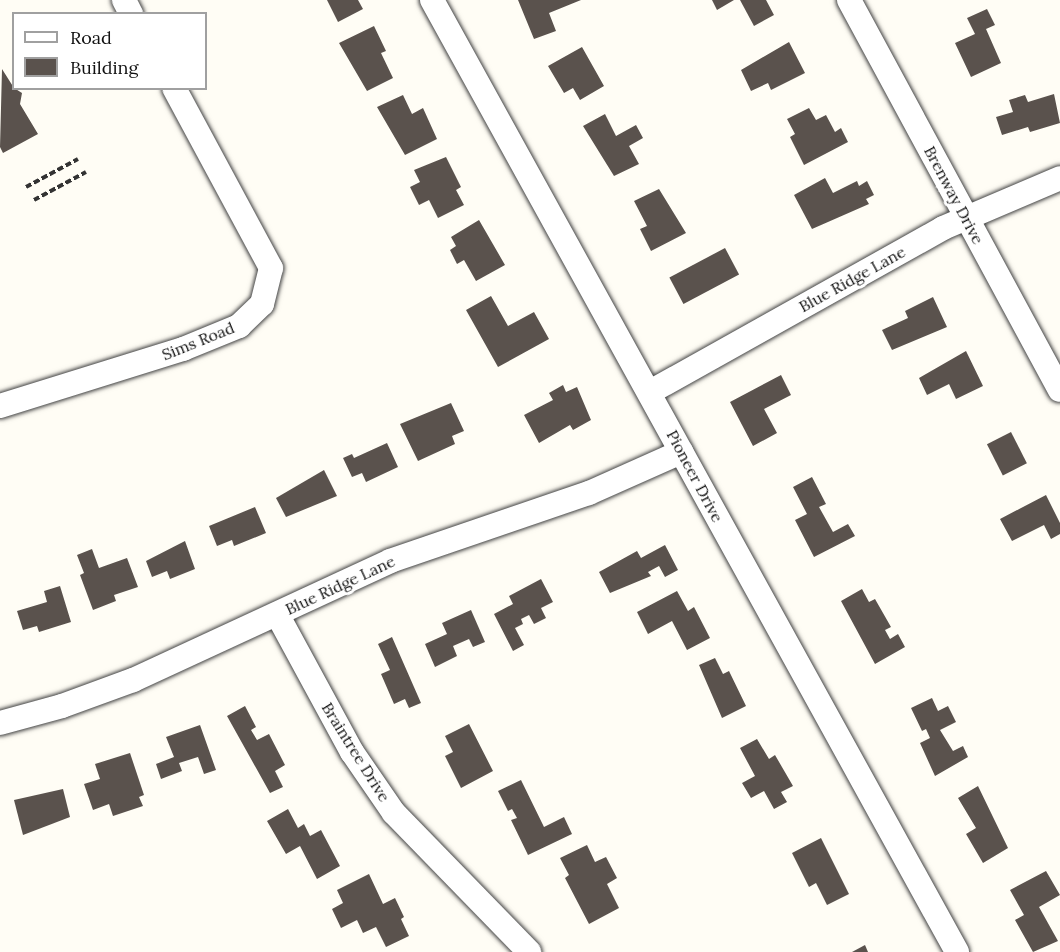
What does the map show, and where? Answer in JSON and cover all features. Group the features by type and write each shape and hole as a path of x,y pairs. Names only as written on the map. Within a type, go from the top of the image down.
{"street":[{"name":"Pioneer Drive","path":"432,0 957,952"},
{"name":"Brenway Drive","path":"849,0 1060,390"},
{"name":"Sims Road","path":"0,406 183,349 238,326 262,303 271,268 175,90"},
{"name":"Blue Ridge Lane","path":"650,392 965,217 1060,178"},
{"name":"Blue Ridge Lane","path":"0,723 62,706 133,680 390,561 589,493 681,452"},
{"name":"Braintree Drive","path":"277,614 352,752 394,813 529,952"}],"path":[{"path":"26,187 78,159"},
{"path":"34,200 86,172"}],"building":[{"path":"327,0 358,0 363,9 338,22"},
{"path":"518,0 581,0 549,13 556,31 534,39"},
{"path":"712,0 734,0 717,10"},
{"path":"740,0 766,0 774,15 754,26"},
{"path":"987,9 995,25 986,29 1001,63 971,77 955,43 975,34 967,18"},
{"path":"374,26 386,51 381,53 393,78 367,91 339,43"},
{"path":"789,42 805,73 771,90 768,83 751,91 741,70"},
{"path":"582,47 604,86 580,100 573,88 564,93 548,66"},
{"path":"2,69 12,85 12,90 22,93 20,104 38,134 3,153 0,147"},
{"path":"1054,94 1060,123 1030,132 1028,127 1002,135 996,117 1013,112 1009,100 1025,95 1028,102"},
{"path":"403,95 412,114 423,108 437,139 405,155 377,107"},
{"path":"809,108 816,120 826,115 835,132 841,128 848,142 804,165 790,137 795,134 787,119"},
{"path":"605,114 616,136 636,125 643,138 629,146 639,164 614,176 583,126"},
{"path":"446,157 461,187 456,190 464,205 438,218 429,200 419,205 410,187 420,182 414,170"},
{"path":"825,178 833,193 857,181 859,186 867,181 874,195 866,199 869,204 812,229 794,195"},
{"path":"659,189 686,233 651,251 640,229 647,226 634,201"},
{"path":"479,220 505,265 476,281 464,260 457,264 450,250 456,246 451,237"},
{"path":"725,248 739,274 683,304 669,278"},
{"path":"491,296 508,326 534,312 549,339 498,367 466,310"},
{"path":"933,297 947,327 892,350 882,330 908,318 905,311"},
{"path":"966,351 983,386 956,399 949,384 927,395 919,378"},
{"path":"781,375 791,395 764,409 777,433 753,446 730,402"},
{"path":"563,385 566,392 577,387 591,420 573,430 570,425 539,443 524,415 553,400 549,393"},
{"path":"451,403 464,431 452,436 455,444 418,461 400,424"},
{"path":"1011,432 1027,463 1003,475 987,444"},
{"path":"387,443 398,467 366,482 362,473 352,477 343,458 352,454 354,458"},
{"path":"324,470 337,496 286,517 276,498"},
{"path":"812,477 826,504 819,507 833,532 848,524 855,536 814,557 795,520 807,514 793,487"},
{"path":"1046,495 1060,523 1060,534 1051,539 1044,525 1012,541 1000,519"},
{"path":"255,507 266,533 234,546 232,540 217,546 209,526"},
{"path":"185,541 195,569 170,579 167,571 152,577 146,561"},
{"path":"665,545 678,570 665,577 659,566 648,572 651,576 610,593 599,572 637,551 641,558"},
{"path":"92,549 99,568 127,558 138,587 114,595 116,601 93,610 80,575 84,573 77,555"},
{"path":"541,579 553,602 541,608 546,618 534,624 529,615 521,619 523,624 515,628 524,645 513,651 494,614 513,604 509,596"},
{"path":"60,586 71,622 39,632 37,626 23,630 17,611 47,602 44,591"},
{"path":"862,589 869,602 875,599 891,627 885,630 890,639 898,634 905,647 875,664 841,601"},
{"path":"677,591 688,611 694,607 710,638 687,650 672,621 648,634 637,612"},
{"path":"471,610 485,642 473,647 469,639 453,646 457,656 435,667 425,644 447,634 442,623"},
{"path":"392,637 421,703 409,708 405,699 394,704 381,674 390,670 378,644"},
{"path":"715,658 723,674 729,671 746,706 722,718 699,665"},
{"path":"932,698 938,711 948,706 956,722 940,730 953,751 963,746 968,757 935,776 920,743 930,738 926,729 922,731 911,708"},
{"path":"245,706 256,727 251,730 257,740 269,734 285,765 275,771 283,787 270,793 227,716"},
{"path":"469,724 493,771 461,788 445,756 453,752 445,736"},
{"path":"200,725 216,770 204,774 198,757 179,763 182,771 161,779 156,764 174,757 166,737"},
{"path":"757,739 769,759 775,755 793,786 781,792 787,802 774,809 764,791 751,798 742,783 755,776 740,748"},
{"path":"130,753 144,795 139,797 143,806 113,816 109,804 93,810 84,784 100,779 95,764"},
{"path":"521,780 544,827 564,817 572,834 528,855 511,820 517,818 512,809 508,811 498,791"},
{"path":"978,786 1008,848 983,863 966,834 976,828 958,798"},
{"path":"63,789 70,817 23,835 14,800"},
{"path":"288,809 298,828 304,824 310,836 321,830 340,866 317,879 300,846 286,854 267,821"},
{"path":"821,838 849,894 827,905 816,883 809,887 792,853"},
{"path":"587,845 595,862 606,857 617,878 607,884 619,908 589,924 565,878 569,875 560,858"},
{"path":"1046,871 1060,895 1039,907 1058,941 1033,952 1015,920 1024,915 1010,890"},
{"path":"369,874 383,904 395,898 404,917 401,919 409,936 386,947 376,927 363,933 357,920 341,928 332,909 343,903 337,890"},
{"path":"865,945 868,952 852,952"}]}
